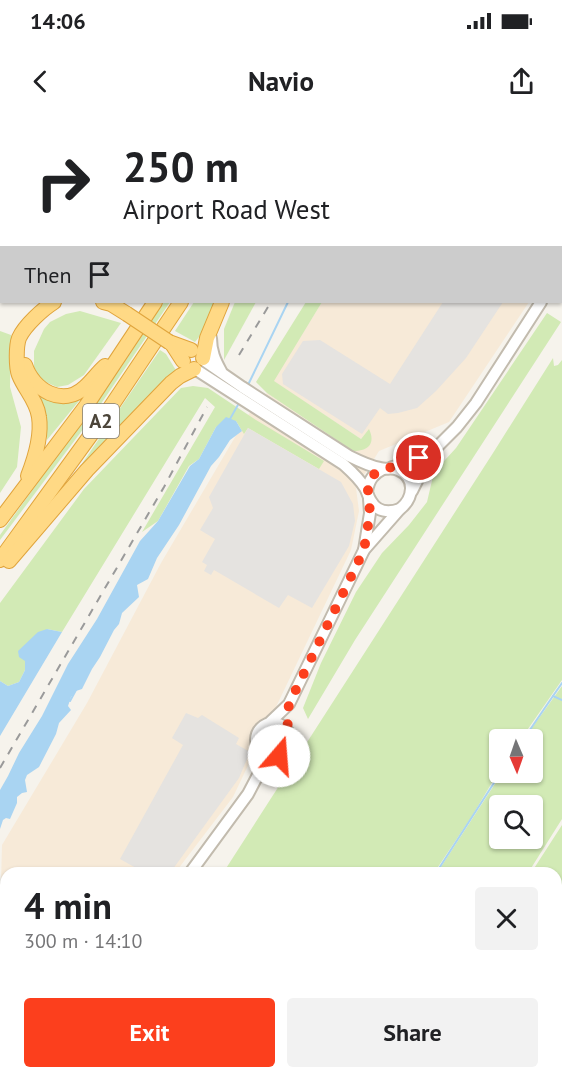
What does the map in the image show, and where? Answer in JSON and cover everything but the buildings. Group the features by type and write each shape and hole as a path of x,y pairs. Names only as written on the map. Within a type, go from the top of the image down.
{"highway":[{"path":"17,498 33,460 40,430 39,415 34,401 19,374 17,355 19,339 46,306 52,303"},
{"path":"107,303 127,314 195,361"},
{"name":"A2","path":"0,520 86,406 154,303"},
{"name":"A2","path":"0,560 106,414 180,303"},
{"path":"0,569 87,470 195,361 222,303"},
{"path":"28,326 25,366 29,376 41,389 58,396 73,394 85,388 126,346"}],"street":[{"path":"411,491 431,453 457,427 476,403 540,303"},
{"path":"195,361 356,475 373,505 379,510 393,512 406,505 411,491 408,477 396,469 386,469 349,456 244,395 224,375 214,359 211,337 215,317"},
{"path":"195,361 224,375"},
{"path":"364,550 370,513 368,484 372,477 376,472 406,464 431,453"},
{"path":"259,773 259,750 256,742 258,732 289,704 364,550 400,509"},
{"path":"259,750 263,754 274,757 279,756 288,748 290,743 289,704"},
{"path":"269,723 280,724 288,731"},
{"path":"194,867 248,794 259,773 274,757"}],"shaded area":[{"path":"321,303 528,303 449,422 379,451 356,488 359,511 351,550 233,797 180,867 1,867 2,845 87,703 161,563 248,415 267,393 353,451 369,429 361,439 273,381"},
{"path":"442,303 502,303 466,358 436,391 417,408 388,414 380,408 362,434 283,384 282,374 303,341 320,340 390,384"},
{"path":"248,428 341,482 353,504 355,521 349,546 312,608 288,595 279,608 214,570 211,575 204,571 207,565 202,562 215,539 200,530 213,508 209,497"},
{"path":"186,713 198,718 202,715 239,738 236,744 250,752 239,778 174,867 134,867 120,859 183,745 172,738"}],"green space":[{"path":"163,303 169,303 90,420 0,540 0,535 122,366"},
{"path":"193,303 216,303 195,342 175,331"},
{"path":"235,303 255,303 224,360 224,329"},
{"path":"305,303 321,303 274,381 361,439 369,429 371,443 363,450 353,451 267,393 256,382"},
{"path":"80,311 121,323 84,375 68,385 57,387 41,380 34,367 34,351 44,329 50,322 66,314"},
{"path":"547,313 561,322 355,640 308,719 303,708 321,663 356,592 382,553 427,502 434,472 456,448"},
{"path":"0,331 11,335 10,387 21,427 17,467 0,493"},
{"path":"160,350 166,354 177,372 68,484"},
{"path":"553,358 554,366 562,360 562,680 528,729 489,729 489,783 492,783 438,867 227,867"},
{"path":"28,385 40,397 61,403 83,396 47,440 46,424"},
{"path":"193,386 208,388 324,461 319,469 248,428 244,434 236,421 216,427 199,459 189,466 158,521 142,532 215,407 205,398 62,632 47,629 25,661 25,670 19,682 8,686 0,681 0,603 84,489 181,388"},
{"path":"562,686 562,819 532,867 441,867 496,783 543,783 543,729 531,729"},
{"path":"273,729 282,733 275,751 265,747"},
{"path":"562,825 562,867 535,867"}],"water":[{"path":"226,417 236,421 242,431 230,440 211,466 179,525 157,558 148,579 137,585 139,597 122,613 119,624 82,689 76,691 71,697 68,706 71,710 59,723 56,734 39,767 27,775 25,780 27,792 17,797 17,803 10,819 3,820 0,829 0,790 19,753 140,541 158,521 190,466 199,459 216,427"},
{"path":"47,629 62,632 0,736 0,681 8,686 19,682 25,670 25,661 19,657 18,651 38,632"}],"waterway":[{"path":"247,387 288,303"},
{"path":"230,419 239,403"},
{"path":"562,683 553,696 562,700"},
{"path":"70,701 76,690"},
{"path":"530,729 553,696"},
{"path":"440,867 494,783"}],"railway":[{"path":"239,355 270,303"},
{"path":"0,768 164,487 207,407"}],"route":[{"path":"279,756 284,753 290,743 289,704 364,550 370,513 368,484 376,472 419,458"}]}
